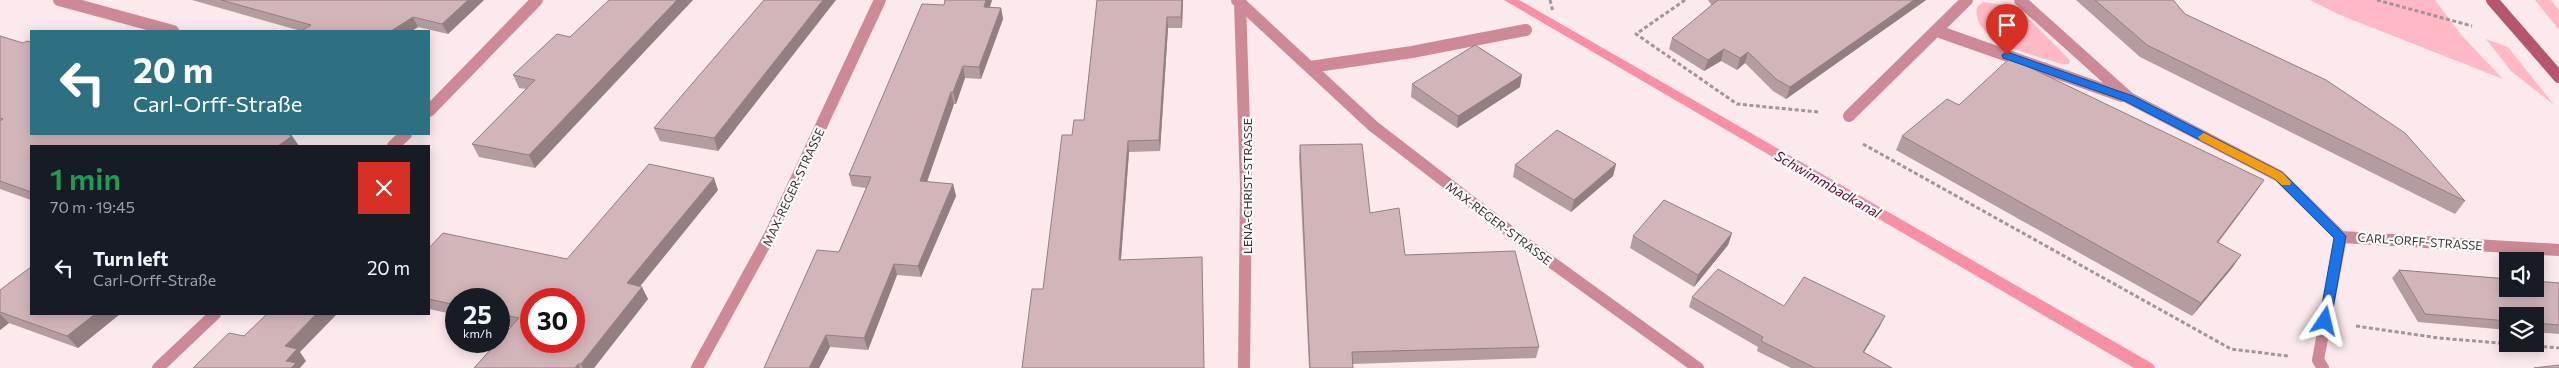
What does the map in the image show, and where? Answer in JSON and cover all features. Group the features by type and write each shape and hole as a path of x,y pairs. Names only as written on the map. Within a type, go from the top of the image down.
{"street":[{"path":"58,0 168,30"},
{"path":"430,110 537,0"},
{"name":"MAX-REGER-STRASSE","path":"697,368 753,271 880,0"},
{"path":"1849,116 1967,0"},
{"name":"CARL-ORFF-STRASSE","path":"2020,0 2129,98"},
{"path":"2492,0 2559,77"},
{"name":"MAX-REGER-STRASSE","path":"1239,2 1373,126 1449,186 1698,368"},
{"name":"LENA-CHRIST-STRASSE","path":"1239,2 1247,120 1247,255 1244,368"},
{"path":"1310,68 1412,52 1526,30"},
{"name":"CARL-ORFF-STRASSE","path":"1937,31 2129,98 2279,176 2340,236 2559,250"},
{"path":"394,145 405,135"},
{"name":"CARL-ORFF-STRASSE","path":"2321,364 2325,321 2340,236"},
{"path":"158,368 214,315"}],"path":[{"path":"1550,0 1553,14"},
{"path":"1685,0 1636,34 1737,104 1849,116 1846,135 2231,349 2321,364"},
{"path":"2377,0 2452,22 2522,34"},
{"path":"2325,321 2439,338 2559,348"}],"shaded area":[{"path":"2310,0 2435,0 2462,36 2503,79 2340,15"},
{"path":"2535,0 2551,0 2559,10 2559,30"},
{"path":"1983,2 2017,7 2070,60 2069,64 2062,64 2022,52 1994,38 1984,30 1978,19 1977,7"},
{"path":"2486,39 2508,47 2554,105 2511,71"}],"building":[{"path":"221,0 468,0 442,24 413,17 393,30 303,30 311,25"},
{"path":"609,0 677,0 529,155 472,144 535,80 513,75 557,34 570,37"},
{"path":"764,0 823,0 714,138 654,128"},
{"path":"945,0 986,0 984,7 1001,8 979,67 963,66 953,92 951,92 920,181 953,184 918,266 894,264 864,338 826,335 809,368 764,368 817,250 839,252 871,177 849,175 922,4 944,5"},
{"path":"1097,0 1182,0 1181,17 1167,17 1159,140 1128,141 1119,260 1202,257 1204,368 1022,368 1032,289 1043,289 1062,135 1072,135 1074,120 1084,120"},
{"path":"1718,0 1914,0 1790,87 1776,79 1748,52 1740,58 1724,49 1708,60 1672,38"},
{"path":"2095,0 2173,0 2185,14 2326,80 2405,133 2465,201 2147,45"},
{"path":"0,36 23,43 30,42 30,135 292,136 279,145 30,145 30,192 0,181 0,121 3,119 0,118"},
{"path":"1475,45 1522,75 1458,116 1412,84"},
{"path":"2010,58 2264,180 2217,242 2241,255 2201,303 1902,136 1947,99 1959,105"},
{"path":"1557,130 1616,164 1574,200 1515,165"},
{"path":"1362,144 1370,213 1399,208 1405,255 1515,251 1539,347 1352,352 1353,368 1310,368 1300,145"},
{"path":"649,164 714,178 627,283 642,287 581,364 578,364 575,368 474,368 488,353 510,353 510,328 519,318 510,316 510,288 445,288 445,303 430,299 430,247 443,233 567,259"},
{"path":"1664,200 1732,233 1698,275 1633,236"},
{"path":"30,268 30,315 94,315 67,336 0,312 0,290"},
{"path":"1718,269 1784,306 1804,277 1885,316 1863,352 1892,368 1815,368 1761,341 1763,337 1692,297"},
{"path":"2399,270 2499,278 2499,297 2544,297 2544,282 2559,283 2559,325 2544,324 2544,307 2499,307 2499,320 2425,314"},
{"path":"266,315 315,315 285,346 297,349 286,361 296,363 291,368 193,368 229,333 244,336"},
{"path":"2559,365 2559,368 2534,368"}],"waterway":[{"name":"Schwimmbadkanal","path":"1510,0 2147,368"}],"slow traffic":[{"path":"2204,137 2279,176 2286,182"}],"route":[{"path":"2007,55 2129,98 2279,176 2340,236 2325,321"}]}
